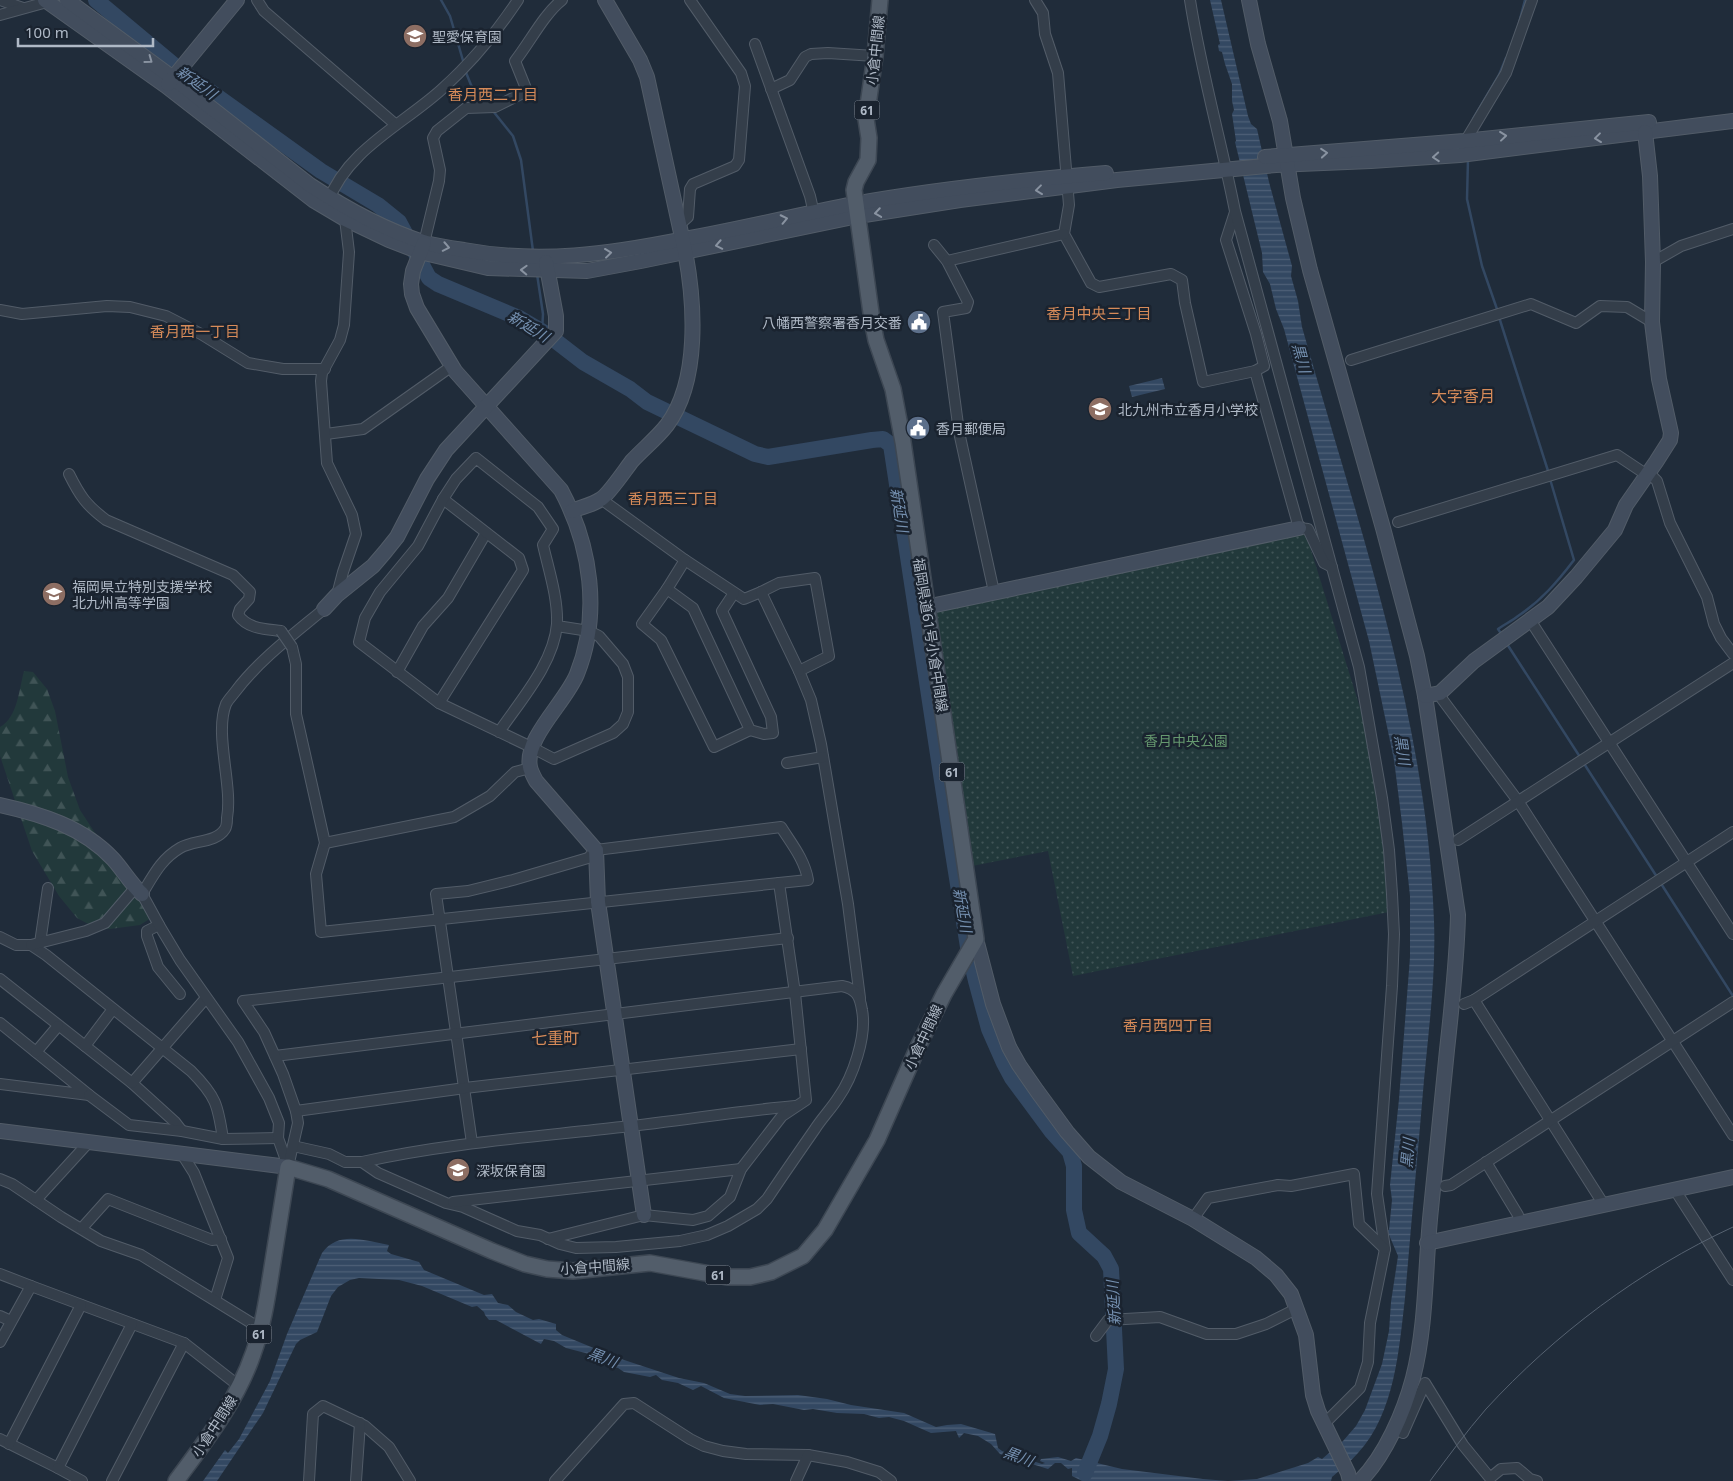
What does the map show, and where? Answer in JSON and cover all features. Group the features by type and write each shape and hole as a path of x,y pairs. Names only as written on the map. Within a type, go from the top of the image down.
{"main road":[{"name":"小倉中間線","path":"857,210 854,190 856,182 868,160 869,138 866,119 876,56 880,0"},
{"name":"福岡県道61号小倉中間線","path":"857,210 872,320 897,410 976,938"},
{"name":"小倉中間線","path":"176,1481 221,1418 239,1386 252,1356 261,1329 288,1167 328,1179 525,1264 574,1271 650,1263 727,1276 750,1277 771,1272 803,1256 825,1230 877,1140 926,1029 976,938"}],"street":[{"path":"0,0 24,8"},
{"path":"67,0 169,82"},
{"path":"169,82 237,0"},
{"path":"257,0 264,11 394,124"},
{"path":"328,203 341,175 354,161 394,124 439,92 469,64 506,19 518,0"},
{"path":"562,0 552,7 515,61 527,91 495,107 466,108 437,132 433,138 440,170 440,181 422,247 413,271 412,294 417,308 452,366 485,406 561,490 572,511 583,544 590,584 591,608 589,631 581,662 569,692 531,747 530,768 536,781 596,850 598,902 644,1215"},
{"path":"679,226 688,217 690,189 694,184 735,166 740,160 745,86 740,73 690,0"},
{"path":"1035,0 1043,13 1045,34 1058,73 1068,205 1064,234 1091,283 1099,287 1171,274 1182,280 1185,303 1203,382 1255,371 1264,366 1256,334 1226,240 1235,211"},
{"path":"1190,0 1197,46 1235,211 1359,666 1370,724 1389,850 1394,934 1377,1194 1385,1248 1370,1324 1368,1362 1360,1388 1326,1429"},
{"path":"976,938 993,1004 1009,1046 1019,1065 1067,1132 1089,1157 1121,1182 1193,1219 1256,1258 1276,1275 1291,1294 1306,1335 1313,1395 1326,1429 1353,1478 1368,1473 1395,1429 1413,1378 1421,1330 1452,1003 1458,915 1425,696 1417,656 1310,270 1293,198 1281,161 1280,121 1258,44 1249,0"},
{"path":"1460,155 1464,141 1506,73 1532,0"},
{"path":"0,15 47,1 169,82 310,185 345,219 389,240 422,247 546,264 568,257 684,245 857,210 960,200 1067,181 1281,161 1733,114"},
{"path":"572,511 601,499 633,460 666,426 680,403 688,371 693,318 690,278 684,245 647,77 610,2"},
{"path":"755,44 810,196 816,218"},
{"path":"771,89 790,80 805,57 811,54 828,53 876,56"},
{"path":"1281,161 1460,155 1733,120"},
{"path":"1425,696 1440,693 1474,661 1548,607 1599,551 1615,530 1626,505 1670,440 1671,433 1659,379 1652,322 1653,262 1650,176 1645,132"},
{"path":"328,203 386,228 422,247"},
{"path":"337,595 356,534 352,515 327,463 321,381 340,340 344,325 349,252 345,219"},
{"path":"1653,262 1682,246 1733,229"},
{"path":"947,261 1064,234"},
{"path":"934,245 947,261 968,302 966,308 943,312 959,432 994,592"},
{"path":"0,937 16,945 35,944 86,931 105,923 139,891 169,855 193,842 215,838 226,828 229,808 222,725 226,704 242,682 260,664 324,609 337,595 373,566 397,536 427,479 446,450 556,331 556,316 546,264"},
{"path":"1350,360 1531,304 1576,322 1600,306 1627,307 1652,322"},
{"path":"0,310 22,314 107,306 130,307 166,316 201,334 248,363 283,369 325,369"},
{"path":"326,434 363,430 452,366"},
{"path":"1255,371 1299,528"},
{"path":"1398,522 1617,456 1657,481 1670,523 1707,597 1714,624 1721,638 1733,654"},
{"path":"499,732 542,670 557,626 553,585 543,545 553,529 538,508 476,458 456,479 418,546 380,592 365,618 359,642 439,703 554,760 613,733 623,724 628,712 628,677 623,664 599,636 589,631 557,626"},
{"path":"69,474 78,492 89,507 106,520 233,575 250,592 250,599 238,615 242,621 258,629 281,631 292,647 296,664 296,714 325,843 316,874 321,932 439,920 808,880 797,852 780,827 596,850 588,858 513,880 468,891 436,894 439,920 450,978 472,1143"},
{"path":"439,703 524,570 519,558 443,499"},
{"path":"601,499 685,560 744,599 779,583 815,578 828,656 799,670"},
{"path":"926,607 1299,528 1308,529 1324,563 1332,567"},
{"path":"397,672 423,626 448,598 486,533"},
{"path":"685,560 642,624 661,640 714,747 750,730 764,734 773,733 771,717 722,611 734,593"},
{"path":"667,589 693,608 750,730"},
{"path":"362,1162 378,1173 446,1203 463,1207 518,1231 540,1235 560,1244 576,1248 616,1247 680,1241 707,1235 728,1226 757,1209 767,1199 839,1097 855,1062 862,1035 863,1016 848,904 823,756 810,700 799,670 761,592"},
{"path":"1530,620 1733,934"},
{"path":"1458,840 1733,663"},
{"path":"1440,693 1442,699 1518,801 1733,1135"},
{"path":"787,763 823,756"},
{"path":"325,843 454,817 490,796 514,772 530,768"},
{"path":"0,805 31,812 66,825 112,858 139,891 159,926 206,998 222,1017 238,1042 269,1098 279,1122 278,1138 288,1167"},
{"path":"1604,1205 1550,1120 1469,1002 1733,832"},
{"path":"548,1239 644,1215 693,1220 708,1216 730,1197 741,1169 782,1116 806,1100 802,1049 780,883"},
{"path":"35,944 48,888"},
{"path":"159,926 147,931 146,936 158,968 180,994"},
{"path":"288,1167 298,1123 296,1111 264,1032 243,1001 788,938"},
{"path":"35,944 46,955 191,1071 206,1087 218,1108 223,1139"},
{"path":"0,979 132,1083 175,1122 182,1131"},
{"path":"275,1056 842,986 849,988 860,998"},
{"path":"132,1083 206,998"},
{"path":"1445,1186 1452,1184 1733,1002"},
{"path":"84,1046 113,1009"},
{"path":"0,1023 129,1126 182,1131 223,1139 278,1138"},
{"path":"36,1052 58,1026"},
{"path":"296,1111 465,1088 802,1049"},
{"path":"0,1084 89,1095"},
{"path":"293,1146 329,1154 345,1162 362,1162 472,1143 631,1126 742,1110 795,1106"},
{"path":"0,1131 288,1167"},
{"path":"36,1200 89,1142"},
{"path":"182,1154 194,1173 228,1258 215,1300"},
{"path":"1486,1162 1518,1215 1520,1224"},
{"path":"446,1203 741,1169"},
{"path":"1193,1219 1208,1198 1278,1185 1291,1186 1354,1174 1359,1224 1385,1248"},
{"path":"1428,1243 1733,1177"},
{"path":"0,1179 12,1184 102,1241 141,1255 261,1329"},
{"path":"1675,1190 1733,1280"},
{"path":"82,1228 108,1199 212,1240 221,1239"},
{"path":"0,1274 184,1343 239,1386"},
{"path":"0,1342 31,1286"},
{"path":"81,1305 5,1441 82,1481"},
{"path":"1096,1336 1108,1320 1160,1317 1207,1334 1236,1334 1266,1324 1296,1309"},
{"path":"0,1316 11,1321"},
{"path":"58,1468 132,1324"},
{"path":"112,1481 184,1343"},
{"path":"1395,1429 1403,1433 1425,1383 1463,1445 1490,1478 1501,1469 1517,1468 1530,1479 1537,1481"},
{"path":"555,1481 624,1404 634,1403 704,1446 746,1454 808,1455 847,1462 879,1472 891,1481"},
{"path":"309,1481 313,1414 323,1406 365,1426 389,1447 410,1481"},
{"path":"356,1481 360,1423"},
{"path":"796,1481 808,1455"}],"green space":[{"name":"香月中央公園","path":"1306,534 1366,727 1384,845 1389,912 1073,976 1048,851 972,866 933,612"},
{"path":"24,671 33,672 47,689 55,711 68,777 80,810 151,918 140,925 110,929 92,926 77,918 59,896 32,851 0,756 0,727 11,717 14,710"}],"water":[{"name":"黒川","path":"1210,0 1221,0 1248,116 1251,124 1257,129 1292,266 1291,276 1298,301 1302,327 1386,621 1404,695 1429,845 1434,921 1433,981 1405,1298 1397,1359 1388,1400 1380,1419 1358,1453 1332,1477 1331,1481 1228,1481 1257,1479 1308,1463 1318,1457 1322,1459 1343,1441 1356,1426 1365,1410 1382,1364 1389,1331 1398,1256 1387,1230 1389,1230 1392,1200 1390,1185 1410,957 1410,896 1394,760 1369,641 1284,329 1276,309 1270,284 1263,272 1262,253 1235,142 1232,114 1234,110 1232,84 1222,52 1219,51 1218,45 1220,44"},
{"path":"1162,378 1165,389 1132,397 1129,386"},
{"name":"黒川","path":"353,1239 389,1245 387,1251 391,1254 419,1262 424,1270 484,1295 492,1294 498,1303 508,1305 516,1312 533,1320 539,1319 556,1324 556,1330 562,1335 618,1358 679,1378 704,1383 730,1394 745,1396 798,1395 904,1413 936,1427 961,1424 995,1434 998,1448 1002,1451 1042,1464 1045,1463 1040,1461 1041,1459 1058,1457 1071,1461 1076,1458 1122,1469 1228,1481 1082,1481 1072,1476 1072,1468 1068,1469 1061,1463 1055,1463 1048,1469 1000,1454 991,1444 978,1436 964,1433 959,1438 956,1431 931,1433 904,1421 889,1417 879,1418 864,1414 837,1413 813,1409 804,1410 773,1404 760,1405 724,1398 701,1386 693,1390 678,1383 662,1380 656,1375 650,1377 624,1372 597,1360 593,1355 566,1348 554,1341 544,1339 541,1344 496,1320 489,1320 477,1306 472,1307 422,1286 399,1280 359,1278 350,1280 338,1287 331,1296 317,1332 296,1344 263,1413 217,1481 203,1481 225,1450 228,1453 239,1439 270,1381 287,1334 322,1253 336,1241"}],"waterway":[{"name":"新延川","path":"96,0 176,67 321,171 378,205 399,222 429,278 438,284 519,318 548,335 583,362 630,389 647,402 755,454 768,457 872,440 883,439 891,445 953,853 968,947 976,981 989,1029 1012,1078 1052,1132 1070,1152 1074,1166 1074,1210 1079,1233 1104,1256 1111,1269 1116,1369 1100,1436 1085,1473"},
{"path":"441,0 450,16 464,64"},
{"path":"1519,23 1525,0"},
{"path":"1473,119 1499,75 1506,58"},
{"path":"465,70 471,85 487,104"},
{"path":"493,111 513,136 521,160 533,251"},
{"path":"1468,159 1467,199 1482,266 1498,312"},
{"path":"537,274 543,314 542,332"},
{"path":"1499,317 1549,474"},
{"path":"1502,635 1498,629 1542,597 1574,560 1550,479"},
{"path":"1507,644 1580,757"},
{"path":"1583,762 1657,877"},
{"path":"1660,882 1733,996"}],"tram line":[{"path":"1430,1481 1486,1409 1513,1381 1570,1330 1600,1306 1665,1263 1733,1227"}],"place":[{"name":"聖愛保育園","path":"415,36"},
{"name":"八幡西警察署香月交番","path":"919,322"},
{"name":"北九州市立香月小学校","path":"1100,409"},
{"name":"香月郵便局","path":"918,428"},
{"name":"福岡県立特別支援学校 北九州高等学園","path":"54,594"},
{"name":"深坂保育園","path":"458,1170"}],"district":[{"name":"香月西二丁目","path":"493,94"},
{"name":"香月中央三丁目","path":"1099,313"},
{"name":"香月西一丁目","path":"195,331"},
{"name":"大字香月","path":"1463,396"},
{"name":"香月西三丁目","path":"673,498"},
{"name":"香月西四丁目","path":"1168,1025"},
{"name":"七重町","path":"555,1038"}]}
